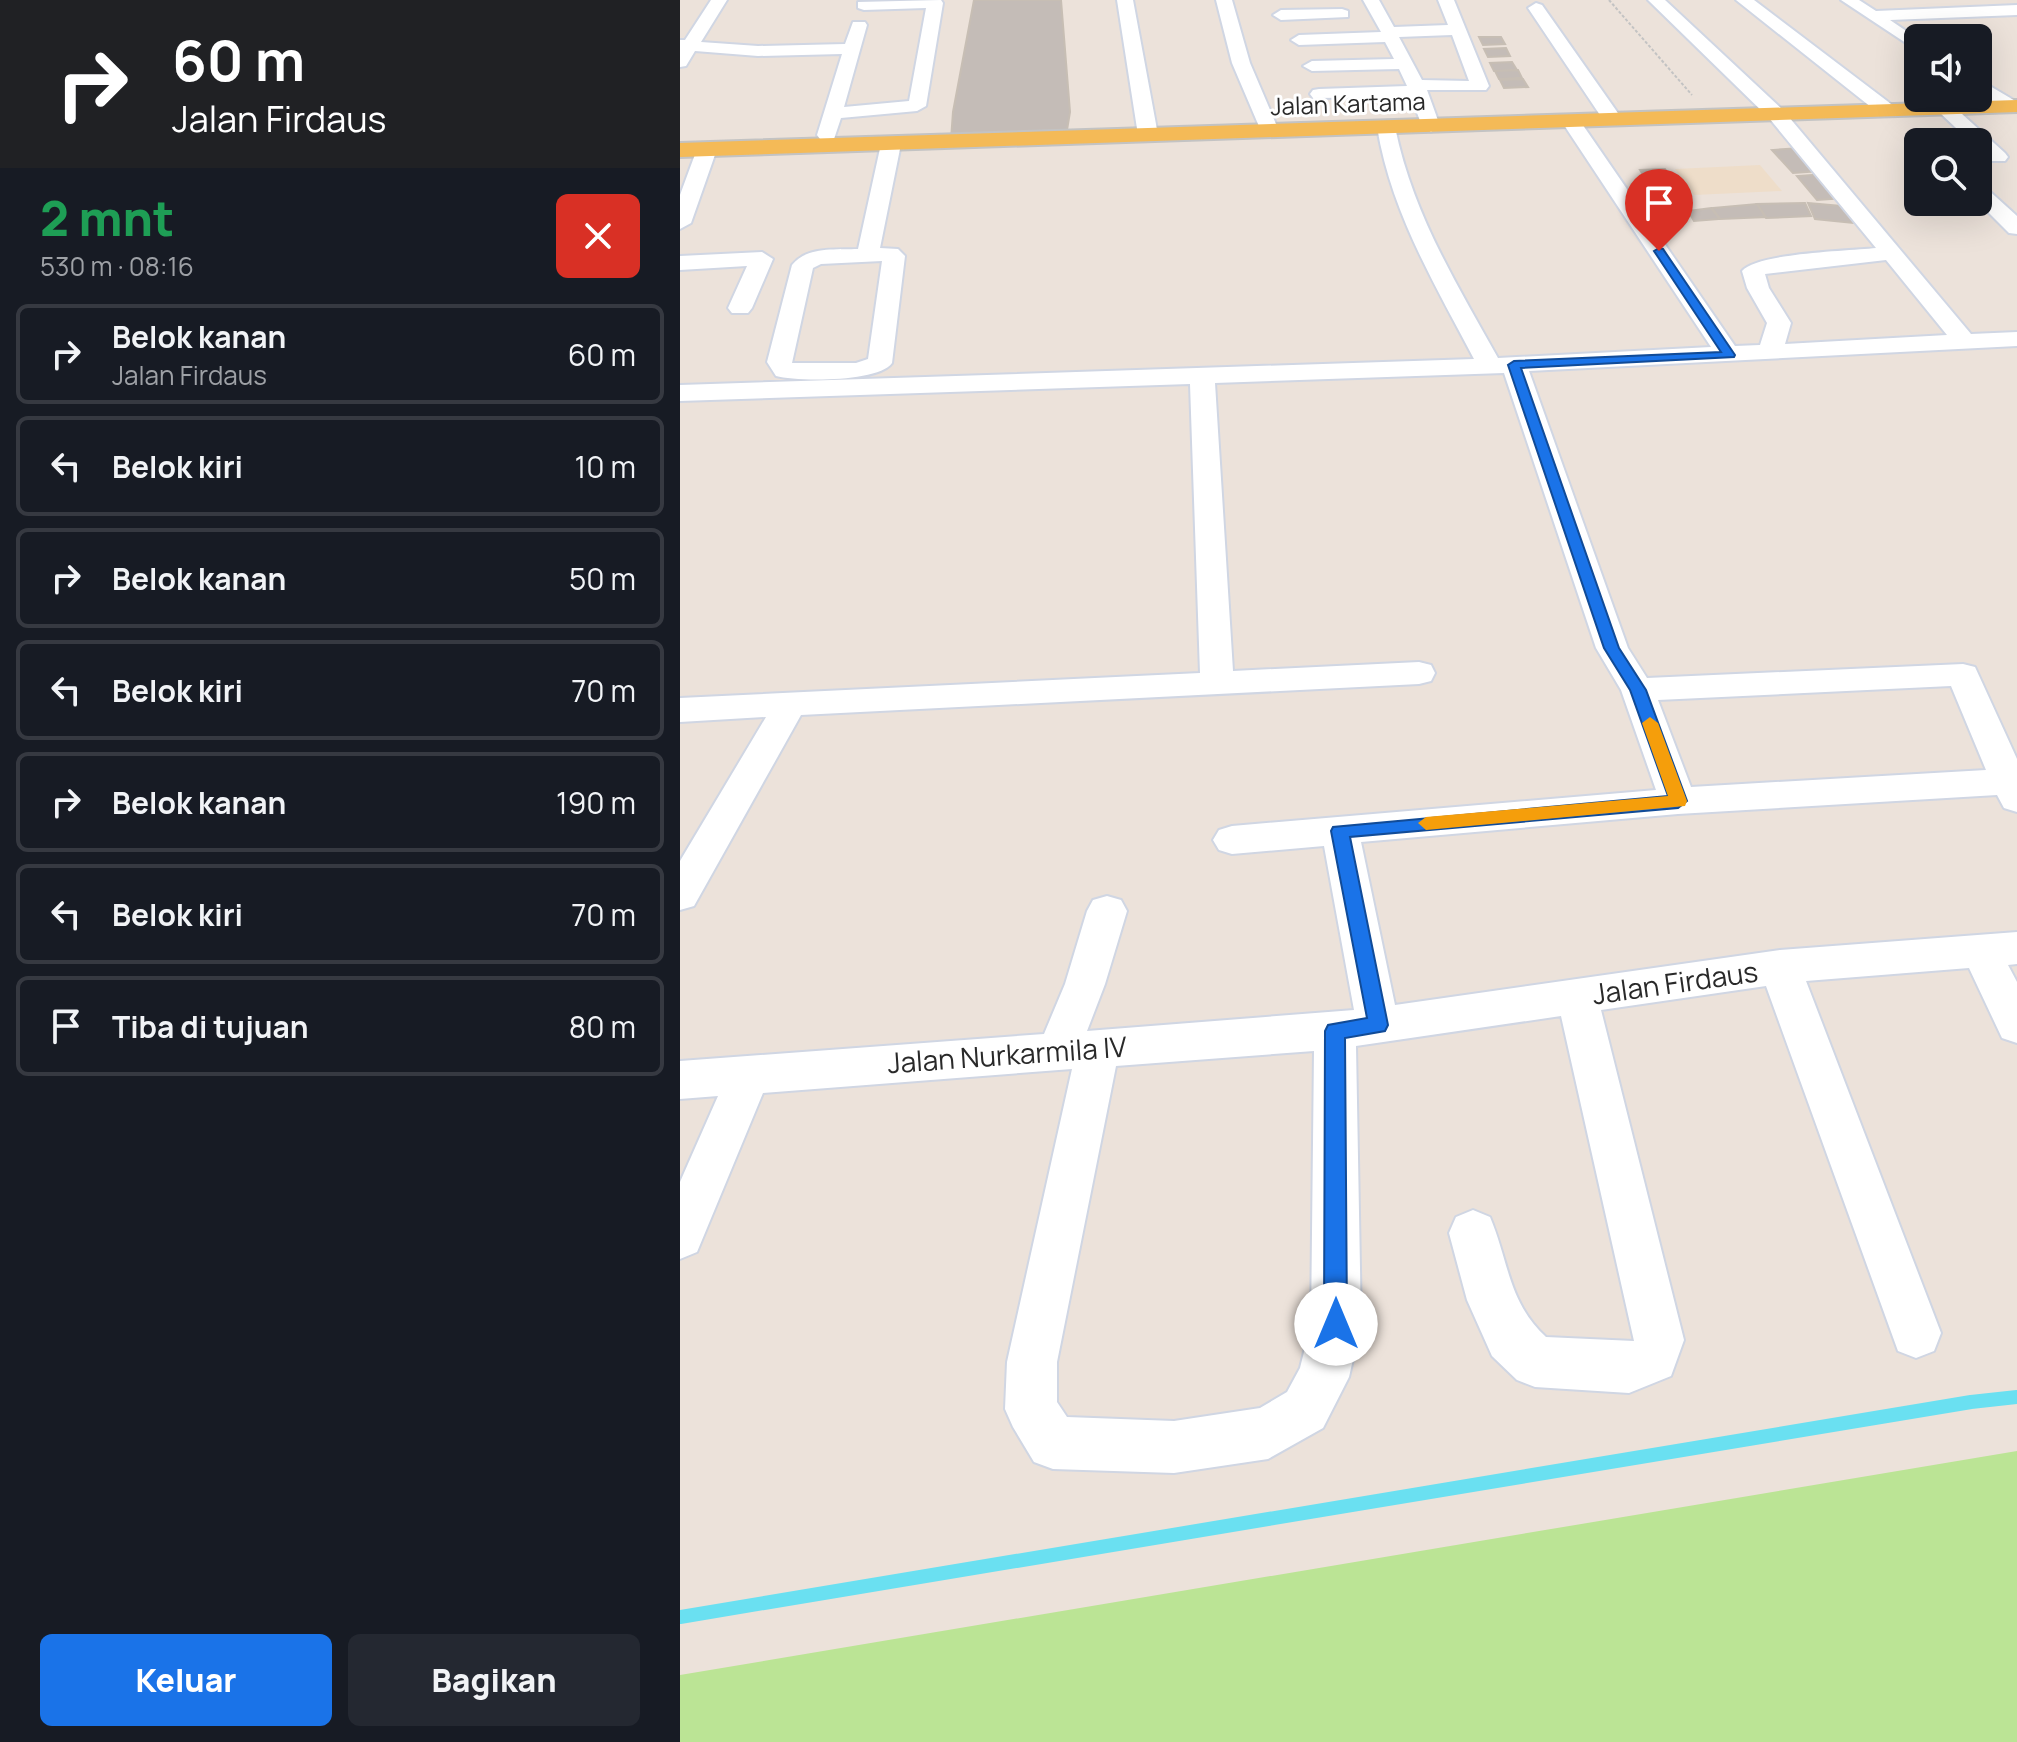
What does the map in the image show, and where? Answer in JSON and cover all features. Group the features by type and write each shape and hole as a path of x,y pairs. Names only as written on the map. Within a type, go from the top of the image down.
{"main road":[{"name":"Jalan Kartama","path":"1992,107 2015,106"},
{"name":"Jalan Kartama","path":"680,150 1904,110"}],"street":[{"path":"1125,0 1148,135"},
{"path":"1224,0 1241,63 1270,131"},
{"path":"1371,0 1389,32 1459,30"},
{"path":"1446,0 1497,125"},
{"path":"1656,0 1776,114 1965,342"},
{"path":"1744,0 1888,111"},
{"path":"1850,1 1894,0"},
{"path":"1850,1 1904,37"},
{"path":"680,62 685,45 717,3"},
{"path":"824,145 865,3 935,3 917,106 834,113"},
{"path":"1534,4 1613,120"},
{"path":"1281,15 1347,7 1360,36"},
{"path":"1873,16 2017,10"},
{"path":"1299,40 1391,37 1407,58 1431,126"},
{"path":"685,45 758,51 854,49"},
{"path":"1442,54 1469,53"},
{"path":"1312,66 1407,58"},
{"path":"1319,94 1480,86"},
{"path":"1992,92 2015,106"},
{"path":"1949,112 1998,158"},
{"path":"1571,122 1729,355"},
{"path":"1386,127 1399,188 1426,246 1502,365 1612,648 1638,690 1678,801"},
{"path":"868,255 891,144"},
{"path":"680,223 707,149"},
{"path":"1992,204 2017,228"},
{"path":"1770,353 1779,323 1758,288 1753,271 1770,266 1893,253"},
{"path":"868,255 894,256 882,360 877,365 858,370 785,371 779,362 803,265 816,258 868,255"},
{"path":"680,263 762,259 740,308"},
{"path":"680,393 1502,365 2017,339"},
{"path":"1202,376 1217,684"},
{"path":"680,710 789,707 1419,673"},
{"path":"1232,840 1678,801 2013,790 1963,675 1638,690"},
{"path":"680,895 789,707"},
{"path":"1107,911 1085,984 1032,1362 1031,1409 1053,1443 1174,1447 1268,1433 1305,1410 1323,1377 1336,1324 1357,1028 1340,831"},
{"path":"1999,949 2017,1025"},
{"name":"Jalan Firdaus","path":"1357,1028 1780,967 1999,949"},
{"path":"1780,967 1916,1333"},
{"path":"1473,1233 1498,1312 1510,1338 1535,1362 1629,1368 1653,1358 1659,1340 1577,995"},
{"name":"Jalan Nurkarmila IV","path":"680,1080 1357,1028"},
{"path":"680,1236 749,1074"}],"path":[{"path":"1609,0 1711,116"}],"shaded area":[{"path":"1760,165 1782,191 1694,195 1675,169"}],"green space":[{"path":"2017,1451 2017,1742 680,1742 680,1675"}],"building":[{"path":"974,0 1061,0 1070,112 1066,136 951,140 953,112"},
{"path":"1479,37 1501,37 1505,44 1483,45"},
{"path":"1506,48 1510,56 1488,57 1484,49"},
{"path":"1512,62 1517,70 1494,71 1490,63"},
{"path":"1518,70 1522,78 1499,79 1495,71"},
{"path":"1523,79 1528,87 1504,88 1500,80"},
{"path":"1801,148 1823,171 1793,173 1772,150"},
{"path":"1665,169 1686,199 1659,200 1640,170"},
{"path":"1826,174 1847,198 1817,200 1797,176"},
{"path":"1683,202 1689,210 1666,211 1661,204"},
{"path":"1805,203 1811,216 1766,218 1757,204"},
{"path":"1808,203 1852,207 1853,223 1815,219"},
{"path":"1757,204 1766,217 1720,219 1712,208"},
{"path":"1711,208 1720,219 1694,221 1688,211"}],"waterway":[{"path":"680,1617 1971,1402 2017,1397"}],"slow traffic":[{"path":"1426,823 1678,801 1650,723"}],"route":[{"path":"1336,1324 1335,1031 1378,1025 1340,831 1678,801 1638,690 1612,648 1514,365 1729,355 1659,251"}]}
